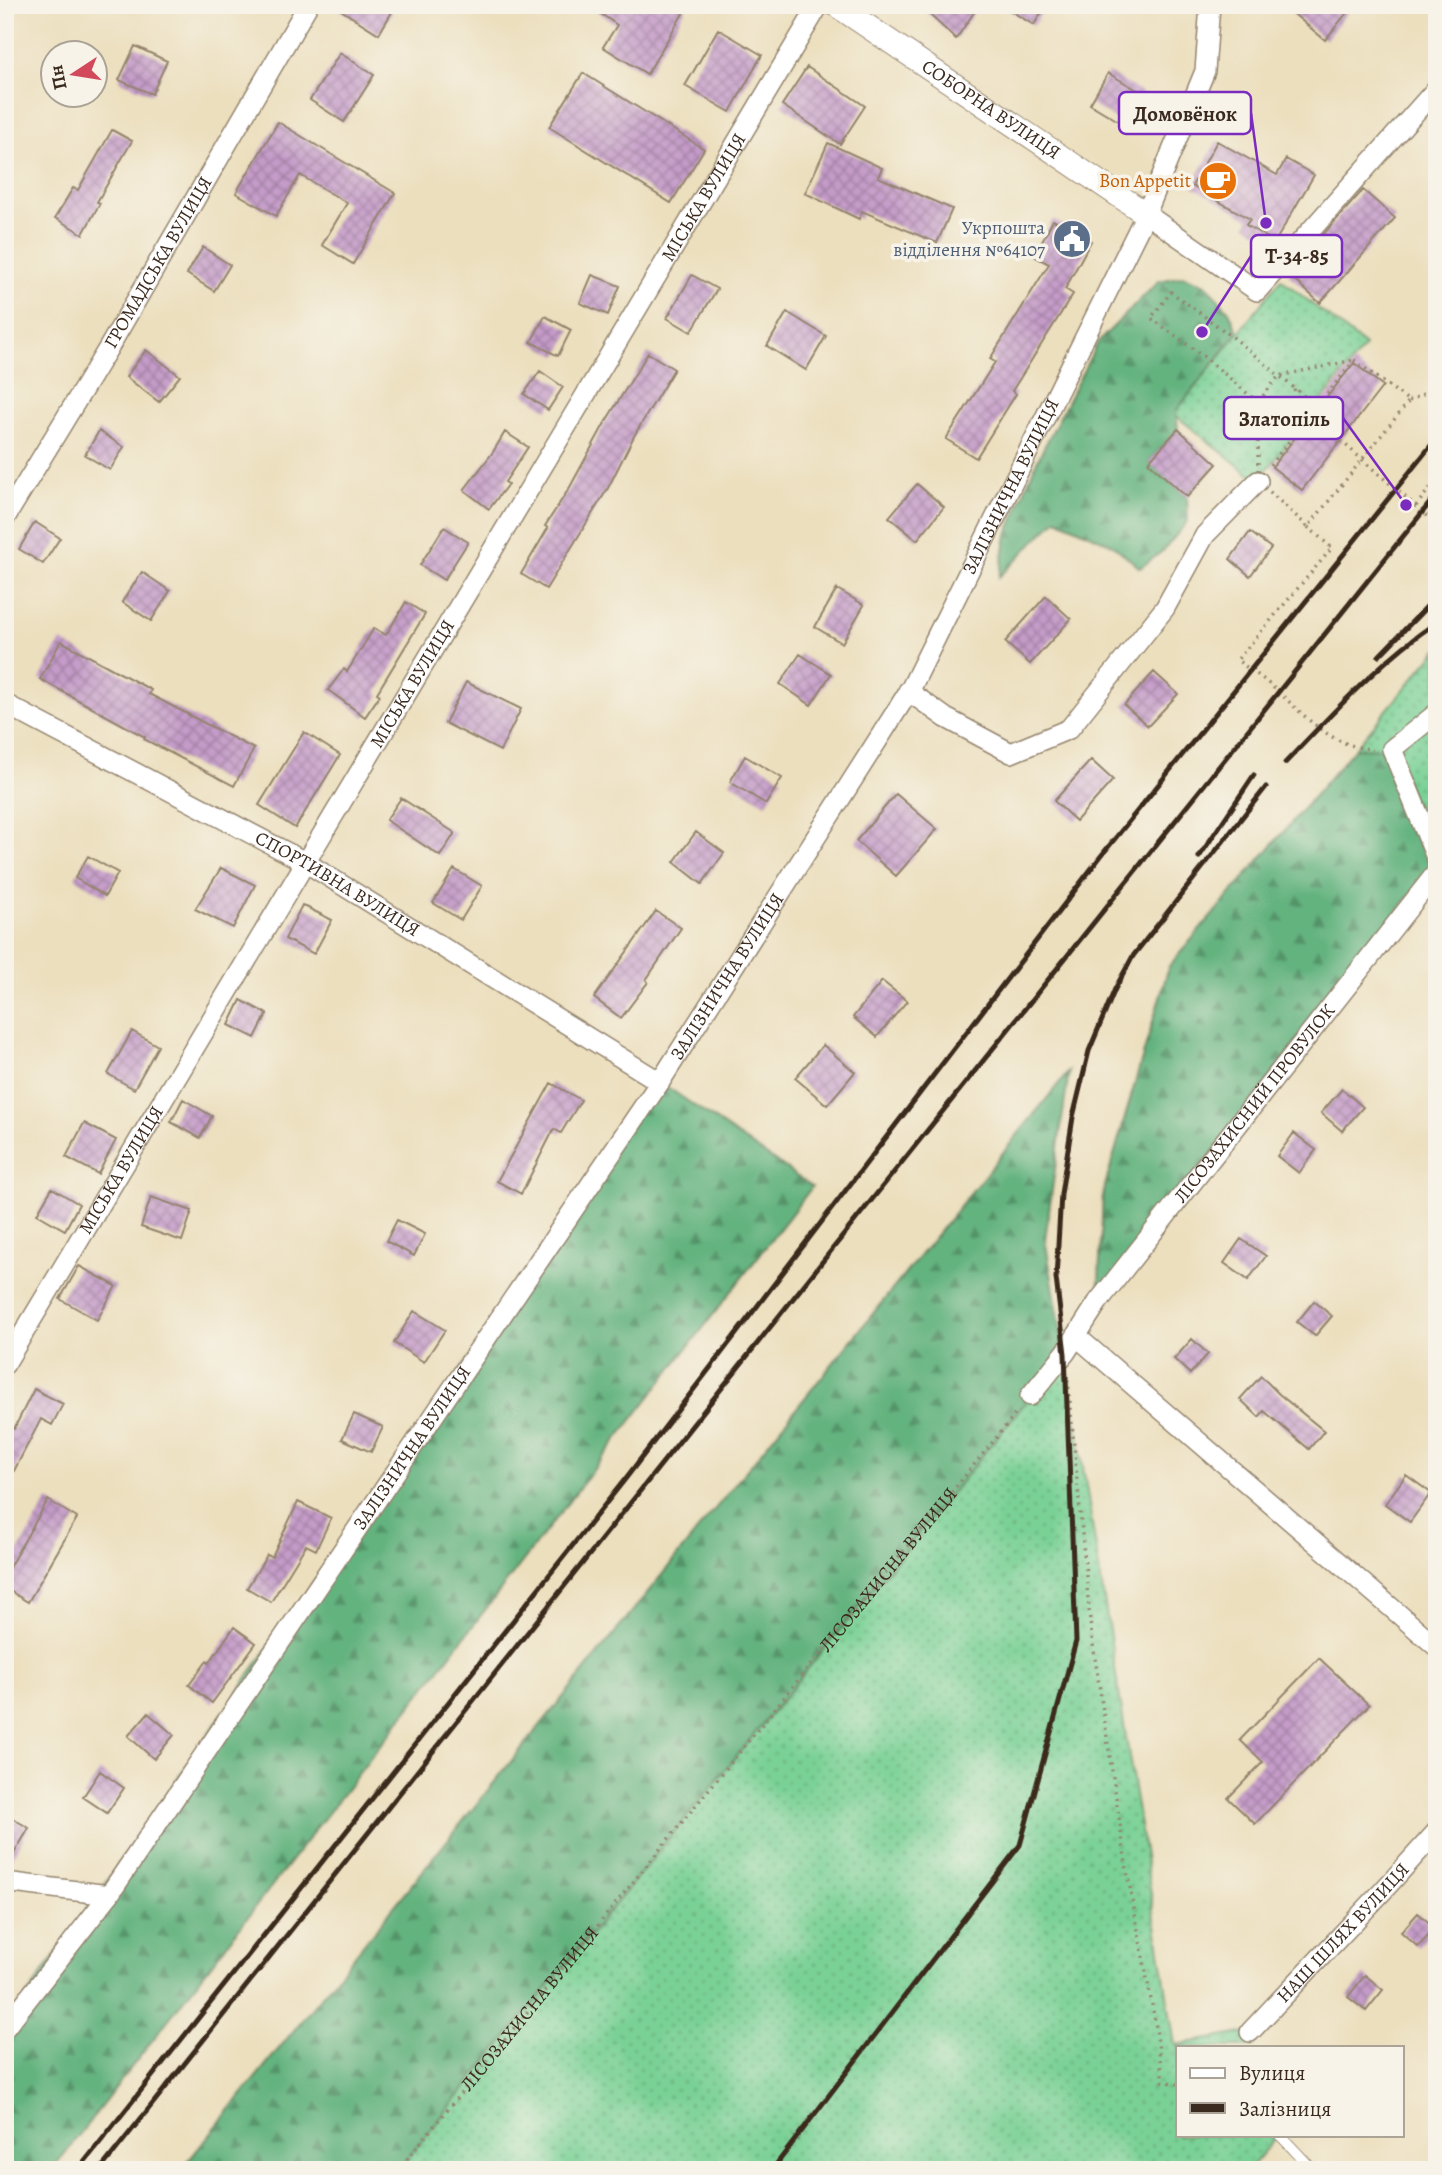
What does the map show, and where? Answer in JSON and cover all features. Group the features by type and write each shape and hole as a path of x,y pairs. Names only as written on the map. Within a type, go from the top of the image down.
{"street":[{"name":"ГРОМАДСЬКА ВУЛИЦЯ","path":"5,518 110,347 308,5"},
{"name":"МІСЬКА ВУЛИЦЯ","path":"5,1364 819,5"},
{"name":"СОБОРНА ВУЛИЦЯ","path":"836,5 1146,214"},
{"name":"ЗАЛІЗНИЧНА ВУЛИЦЯ","path":"5,2028 109,1895 660,1082 908,691 1146,214 1205,71 1210,5"},
{"path":"1146,214 1257,291 1437,89"},
{"path":"908,691 946,718 1011,753 1069,729 1165,608 1205,535 1258,481"},
{"name":"СПОРТИВНА ВУЛИЦЯ","path":"5,704 305,862 660,1082"},
{"path":"1437,713 1392,749 1437,860"},
{"name":"ЛІСОЗАХИСНИЙ ПРОВУЛОК","path":"1071,1344 1098,1302 1437,872"},
{"path":"1031,1396 1071,1344 1437,1647"},
{"name":"НАШ ШЛЯХ ВУЛИЦЯ","path":"1251,2036 1437,1831"},
{"path":"5,1882 109,1895"}],"lane":[{"path":"1281,2136 1313,2170"}],"path":[{"path":"1295,434 1207,359 1151,318 1171,292 1234,338 1317,407"},
{"path":"1258,481 1354,360"},
{"path":"1392,749 1355,748 1318,729 1268,683 1237,660 1332,548 1258,481 1258,402 1279,376 1354,360 1409,401"},
{"path":"1293,387 1306,420"},
{"path":"1308,527 1409,401 1437,387"},
{"path":"1274,416 1306,420"},
{"path":"1341,441 1437,525"},
{"path":"1416,506 1437,479"},
{"path":"1071,1344 1091,1631 1128,1877 1155,2021 1163,2081 1176,2084"},
{"name":"ЛІСОЗАХИСНА ВУЛИЦЯ","path":"398,2170 1031,1396"}],"green space":[{"path":"1184,276 1206,285 1229,311 1238,332 1176,411 1178,429 1149,462 1187,497 1188,521 1164,550 1140,568 1113,545 1057,519 999,577 1007,535 1035,465 1098,342 1159,281"},
{"path":"1281,279 1365,346 1258,481 1174,414"},
{"path":"1437,650 1437,860 1393,749 1355,748"},
{"path":"1355,748 1392,749 1437,860 1098,1302 1103,1193 1169,966"},
{"path":"1069,1071 1045,1239 1065,1354 398,2170 181,2170"},
{"path":"660,1082 812,1187 52,2170 5,2170 5,2028"},
{"path":"1065,1354 1175,2045 1250,2032 1254,2046 1176,2046 1176,2136 1277,2136 1249,2170 398,2170"}],"building":[{"path":"333,5 396,5 379,34"},
{"path":"588,5 688,5 647,74 603,47 617,25"},
{"path":"919,5 979,5 956,39"},
{"path":"1001,5 1046,5 1034,25"},
{"path":"1283,5 1353,5 1325,40"},
{"path":"718,29 762,55 730,112 685,86"},
{"path":"135,46 167,61 152,94 119,80"},
{"path":"340,53 374,75 344,122 310,100"},
{"path":"807,67 865,106 840,144 782,105"},
{"path":"583,73 704,149 671,203 549,127"},
{"path":"1108,73 1144,94 1125,125 1090,104"},
{"path":"278,122 395,193 353,264 322,245 347,203 300,175 276,216 236,193"},
{"path":"112,130 132,141 97,202 100,203 83,234 55,218 73,188 78,190"},
{"path":"1217,141 1277,175 1286,159 1314,175 1275,242 1246,225 1250,219 1192,186"},
{"path":"828,143 882,168 878,177 952,209 937,243 862,211 859,219 805,193"},
{"path":"1363,190 1395,218 1320,303 1288,274"},
{"path":"1053,220 1091,241 1065,289 1073,294 1012,391 1016,394 976,458 946,439 995,362 990,359 1049,264 1034,256"},
{"path":"203,247 230,265 214,291 187,274"},
{"path":"592,275 620,286 608,315 580,303"},
{"path":"692,275 717,289 691,332 667,318"},
{"path":"787,312 826,336 806,370 767,346"},
{"path":"545,316 571,330 558,356 531,342"},
{"path":"146,350 180,376 159,402 126,377"},
{"path":"648,353 674,369 634,436 608,488 546,589 521,574 548,528 545,526"},
{"path":"1354,363 1383,386 1302,490 1272,467"},
{"path":"540,371 563,387 548,410 524,394"},
{"path":"1178,429 1217,464 1187,497 1148,462"},
{"path":"99,431 124,447 110,470 85,455"},
{"path":"505,432 528,447 505,482 508,484 489,509 464,490"},
{"path":"917,484 944,507 917,540 889,517"},
{"path":"35,522 60,538 43,564 19,549"},
{"path":"444,527 468,542 444,580 420,565"},
{"path":"1250,532 1271,548 1250,576 1230,559"},
{"path":"142,572 170,591 151,621 122,602"},
{"path":"837,589 864,605 842,643 815,627"},
{"path":"1046,596 1071,619 1030,664 1005,642"},
{"path":"406,602 425,614 365,717 328,690 344,669 347,672 374,628 386,635"},
{"path":"61,641 151,690 149,694 254,749 234,786 144,739 145,737 40,679"},
{"path":"800,654 831,674 811,705 780,684"},
{"path":"1154,672 1178,694 1148,726 1124,705"},
{"path":"466,682 521,709 500,751 445,723"},
{"path":"304,732 340,755 295,828 259,805"},
{"path":"745,756 782,778 766,804 730,782"},
{"path":"1091,760 1113,780 1076,821 1054,801"},
{"path":"896,794 937,829 896,876 856,841"},
{"path":"401,798 455,833 440,856 386,820"},
{"path":"696,832 724,853 702,884 674,862"},
{"path":"88,856 118,873 105,896 75,878"},
{"path":"221,868 255,885 233,928 195,909"},
{"path":"454,869 482,886 461,920 433,903"},
{"path":"302,905 332,920 314,954 285,939"},
{"path":"656,911 681,928 646,980 648,982 621,1018 594,998"},
{"path":"882,981 907,1001 877,1037 853,1017"},
{"path":"241,1000 267,1014 255,1038 229,1025"},
{"path":"132,1031 158,1046 134,1089 108,1074"},
{"path":"823,1045 855,1072 827,1105 795,1078"},
{"path":"551,1083 581,1100 561,1133 554,1129 521,1194 497,1181"},
{"path":"1342,1089 1363,1107 1342,1131 1321,1113"},
{"path":"183,1099 212,1116 200,1138 171,1122"},
{"path":"84,1123 116,1140 98,1174 66,1157"},
{"path":"1294,1133 1316,1150 1299,1173 1277,1156"},
{"path":"52,1188 79,1204 65,1230 37,1214"},
{"path":"151,1197 192,1211 182,1241 141,1227"},
{"path":"397,1220 425,1234 414,1256 386,1241"},
{"path":"1241,1239 1266,1256 1248,1280 1224,1263"},
{"path":"79,1266 116,1286 97,1320 60,1299"},
{"path":"1314,1301 1332,1316 1315,1336 1297,1322"},
{"path":"414,1311 445,1330 424,1362 394,1343"},
{"path":"1192,1339 1208,1354 1190,1374 1174,1359"},
{"path":"1261,1376 1324,1431 1309,1449 1264,1411 1259,1417 1240,1399"},
{"path":"34,1389 63,1404 52,1425 41,1419 5,1488 5,1425 14,1429"},
{"path":"354,1414 383,1427 371,1452 342,1439"},
{"path":"1406,1475 1431,1493 1410,1522 1385,1504"},
{"path":"48,1500 77,1518 28,1602 5,1588 5,1574"},
{"path":"298,1502 331,1518 316,1550 306,1545 271,1602 247,1588 267,1555 272,1557"},
{"path":"234,1627 256,1643 212,1703 189,1685 207,1661 209,1663"},
{"path":"1319,1658 1369,1705 1255,1824 1228,1798 1263,1762 1240,1740"},
{"path":"148,1713 174,1735 154,1759 128,1736"},
{"path":"100,1771 124,1788 107,1813 83,1797"},
{"path":"5,1814 29,1828 5,1869"},
{"path":"1418,1913 1435,1928 1418,1947 1401,1932"},
{"path":"1365,1975 1383,1990 1366,2011 1348,1997"}],"railway":[{"path":"78,2170 626,1478 1101,856 1437,438"},
{"path":"100,2170 1437,494"},
{"path":"1379,656 1437,596"},
{"path":"1285,763 1376,671 1437,622"},
{"path":"1199,857 1254,775"},
{"path":"772,2170 1020,1845 1076,1641 1065,1354 1056,1278 1061,1194 1073,1117 1089,1051 1115,989 1133,956 1266,787"}],"place":[{"name":"Bon Appetit","path":"1218,181"},
{"name":"Домовёнок","path":"1266,223"},
{"name":"Укрпошта відділення №64107","path":"1072,239"},
{"name":"Т-34-85","path":"1202,332"},
{"name":"Златопіль","path":"1406,505"}]}
